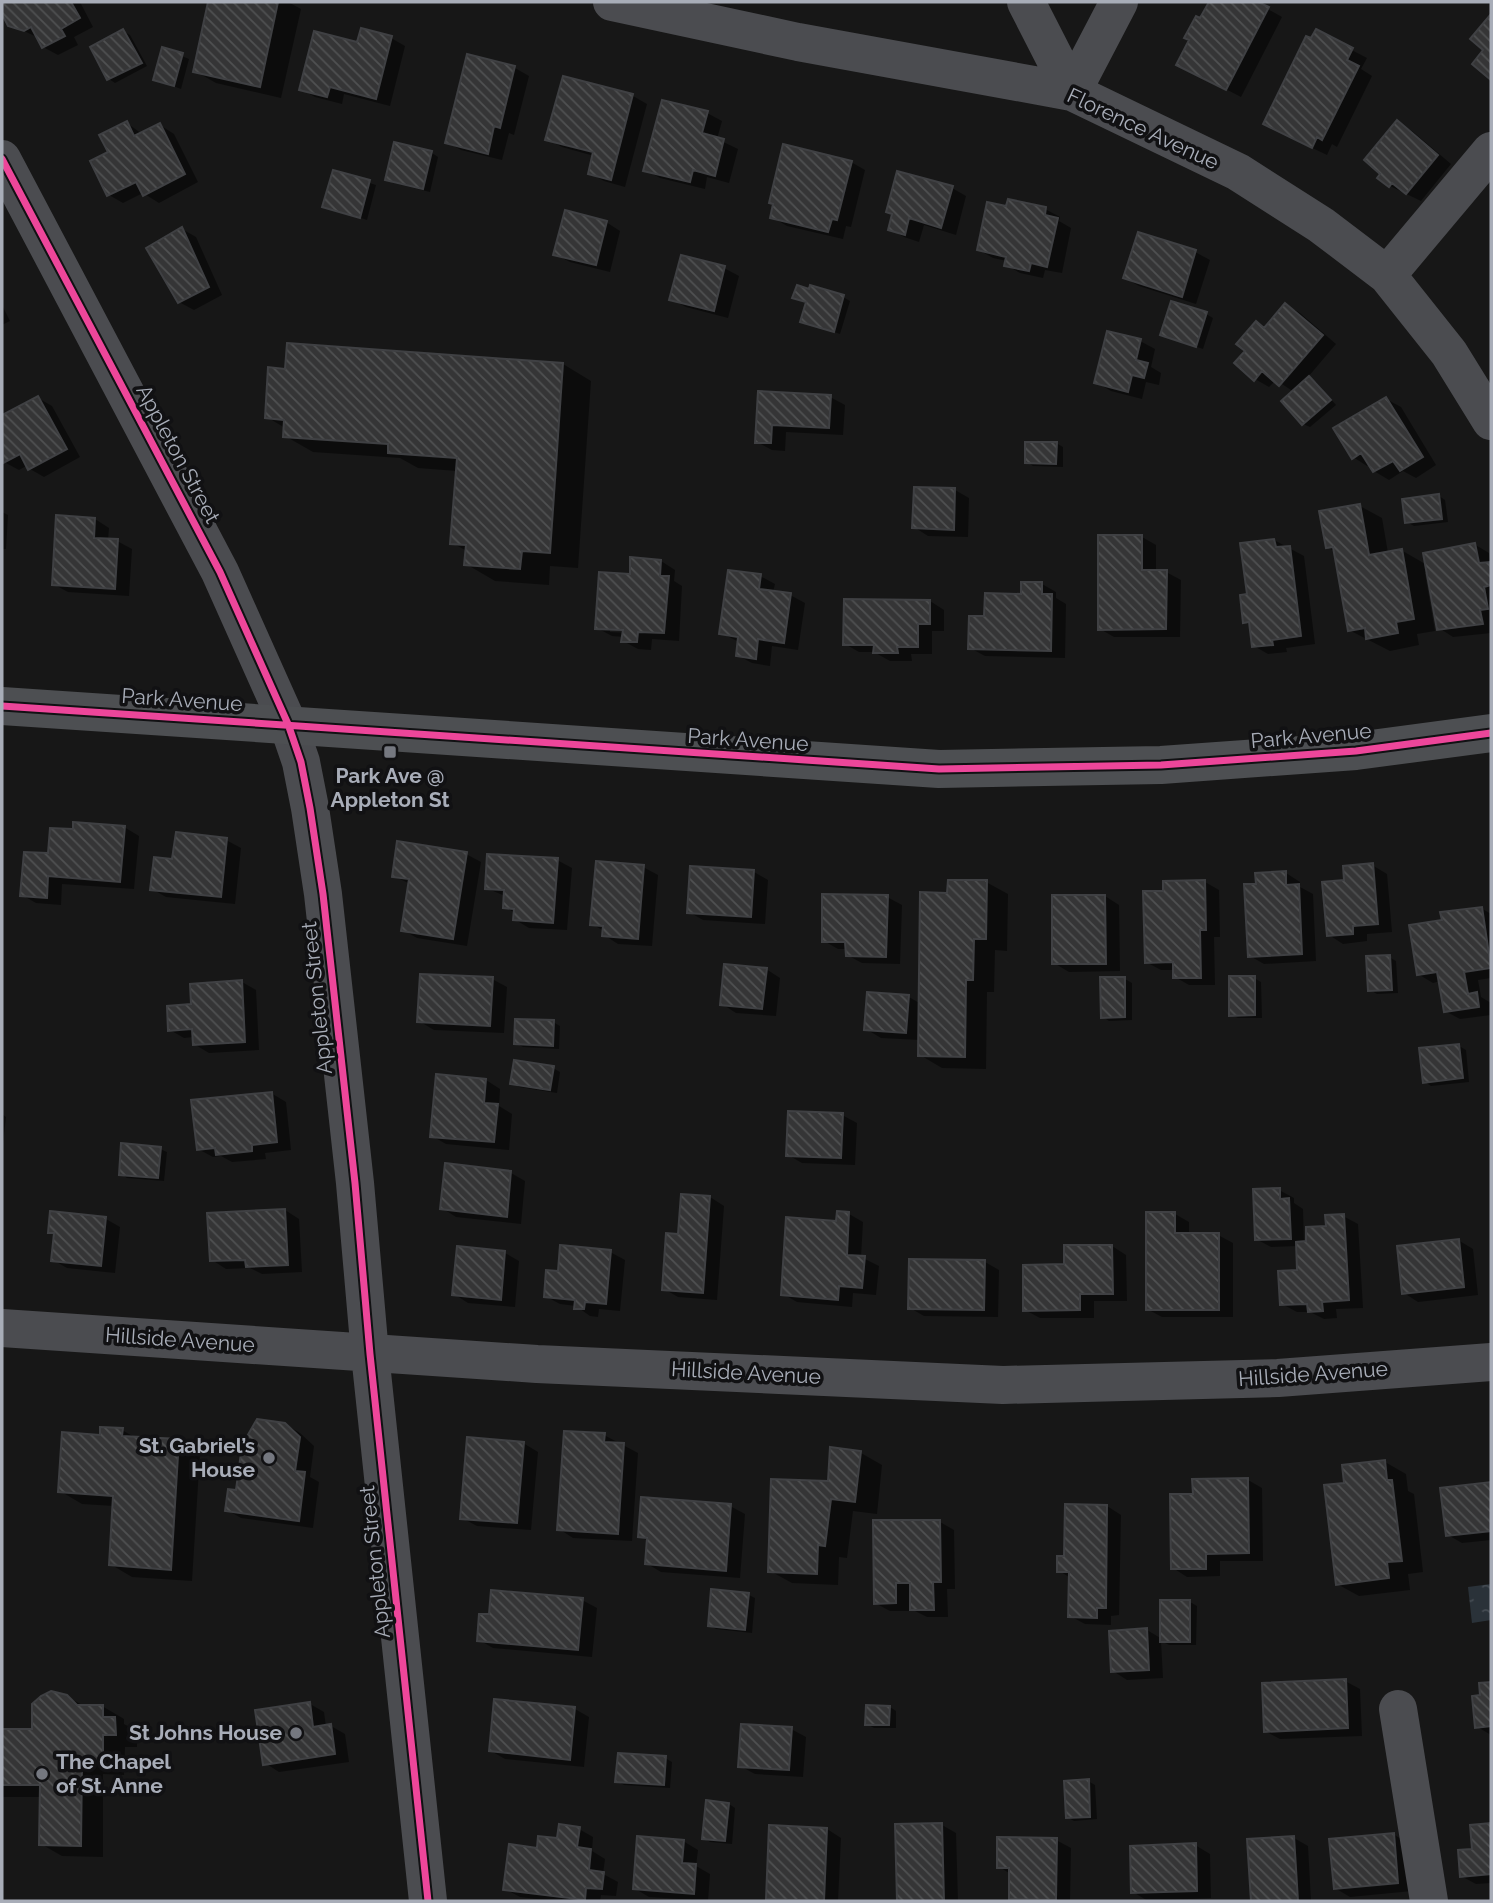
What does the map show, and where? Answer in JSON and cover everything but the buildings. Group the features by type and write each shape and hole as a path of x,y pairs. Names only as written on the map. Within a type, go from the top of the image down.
{"main road":[{"name":"Park Avenue","path":"2,706 939,769 1161,765 1356,751 1491,733"}],"street":[{"name":"Florence Avenue","path":"612,2 798,42 1072,92 1238,172 1321,225 1387,275 1449,354 1491,421"},
{"path":"1026,2 1072,92"},
{"path":"1072,92 1119,2"},
{"path":"1387,275 1491,151"},
{"name":"Appleton Street","path":"2,159 220,572 288,724 300,762 323,894 354,1170 370,1354 428,1901"},
{"name":"Hillside Avenue","path":"2,1328 370,1354 1003,1385 1278,1378 1491,1362"},
{"path":"1398,1709 1429,1901"}],"water":[{"path":"1491,1584 1491,1620 1472,1623 1468,1587"}],"cycle path":[{"path":"2,159 220,572 288,724 301,762 323,894 428,1901"},
{"path":"2,706 939,769 1161,765 1356,751 1491,733"}],"place":[{"name":"Park Ave @ Appleton St","path":"390,752"},
{"name":"St. Gabriel’s House","path":"269,1458"},
{"name":"St Johns House","path":"296,1733"},
{"name":"The Chapel of St. Anne","path":"42,1774"}]}
